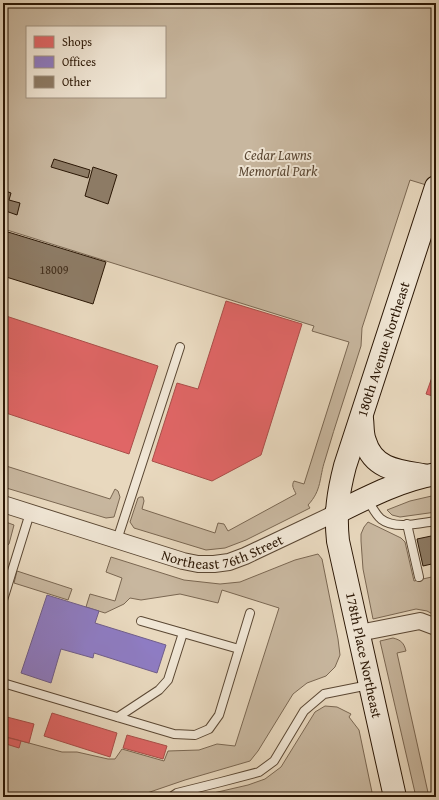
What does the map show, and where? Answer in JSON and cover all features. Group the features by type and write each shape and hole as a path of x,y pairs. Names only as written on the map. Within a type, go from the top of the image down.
{"street":[{"name":"180th Avenue Northeast","path":"336,513 343,472 431,219 436,187"},
{"path":"362,414 364,440 377,461 393,470 431,474"},
{"name":"Northeast 76th Street","path":"3,504 183,561 198,564 214,564 229,562 245,556 367,498 400,484 431,474"},
{"name":"178th Place Northeast","path":"336,513 338,541 395,797"},
{"path":"359,633 420,621 436,626"}],"lane":[{"path":"117,540 180,347"},
{"path":"367,498 381,519 390,523 398,525 436,520"},
{"path":"3,600 30,513"},
{"path":"407,524 419,577"},
{"path":"3,683 174,734 195,735 210,729 219,715 250,613"},
{"path":"141,621 239,649"},
{"path":"118,717 159,690 168,680 183,633"},
{"path":"171,797 177,793 259,772 274,761 304,711 324,694 370,685"}],"green space":[{"name":"Cedar Lawns Memorial Park","path":"3,3 436,3 436,188 410,180 362,328 361,346 323,466 320,484 316,494 308,505 310,508 246,540 225,548 206,550 134,528 130,522 138,498 143,497 144,501 142,509 215,533 218,523 224,524 228,531 296,494 293,488 293,483 294,481 304,484 349,342 312,331 314,326 7,230 3,243"},
{"path":"3,465 110,499 115,489 118,491 120,497 114,517 106,518 3,487"},
{"path":"436,495 436,512 400,517 392,515 387,510 410,501"},
{"path":"3,521 14,525 9,544 5,547 3,547"},
{"path":"368,522 401,538 405,542 414,581 436,576 436,616 427,611 416,609 373,619 363,569 361,541 361,534"},
{"path":"318,554 322,559 340,655 335,667 326,676 307,683 293,694 258,751 250,761 185,780 147,793 144,797 3,797 3,736 62,752 77,752 108,759 115,759 122,749 164,761 168,751 199,750 217,744 235,746 279,608 222,590 218,603 180,594 141,600 130,598 124,604 105,613 86,607 90,594 115,601 122,578 106,572 111,557 184,580 220,584 240,582 295,560"},
{"path":"17,571 72,589 68,600 14,583"},
{"path":"393,638 402,642 406,651 397,653 429,797 416,797 380,641"},
{"path":"325,706 337,707 351,714 349,717 359,730 373,797 196,797 248,785 265,779 281,767 315,712"}],"building: Shops":[{"path":"226,301 302,324 261,455 212,481 152,461 177,383 198,389"},
{"path":"3,315 158,366 129,454 3,412"},
{"path":"436,366 436,397 426,394"},
{"path":"52,713 117,733 110,757 44,736"},
{"path":"3,716 34,724 29,743 3,736"},
{"path":"127,735 167,746 163,759 123,748"},
{"path":"5,737 21,741 19,748 3,743"}],"building: Offices":[{"path":"47,595 99,611 95,623 166,645 157,673 94,653 93,658 61,649 51,683 21,673"}],"building: Other":[{"path":"54,159 90,170 88,178 51,167"},
{"path":"93,167 117,175 108,204 85,196"},
{"path":"3,190 11,193 9,200 20,203 17,215 3,210"},
{"path":"8,232 106,262 93,304 3,276 3,247"},
{"path":"436,535 436,563 423,566 417,539"}]}
